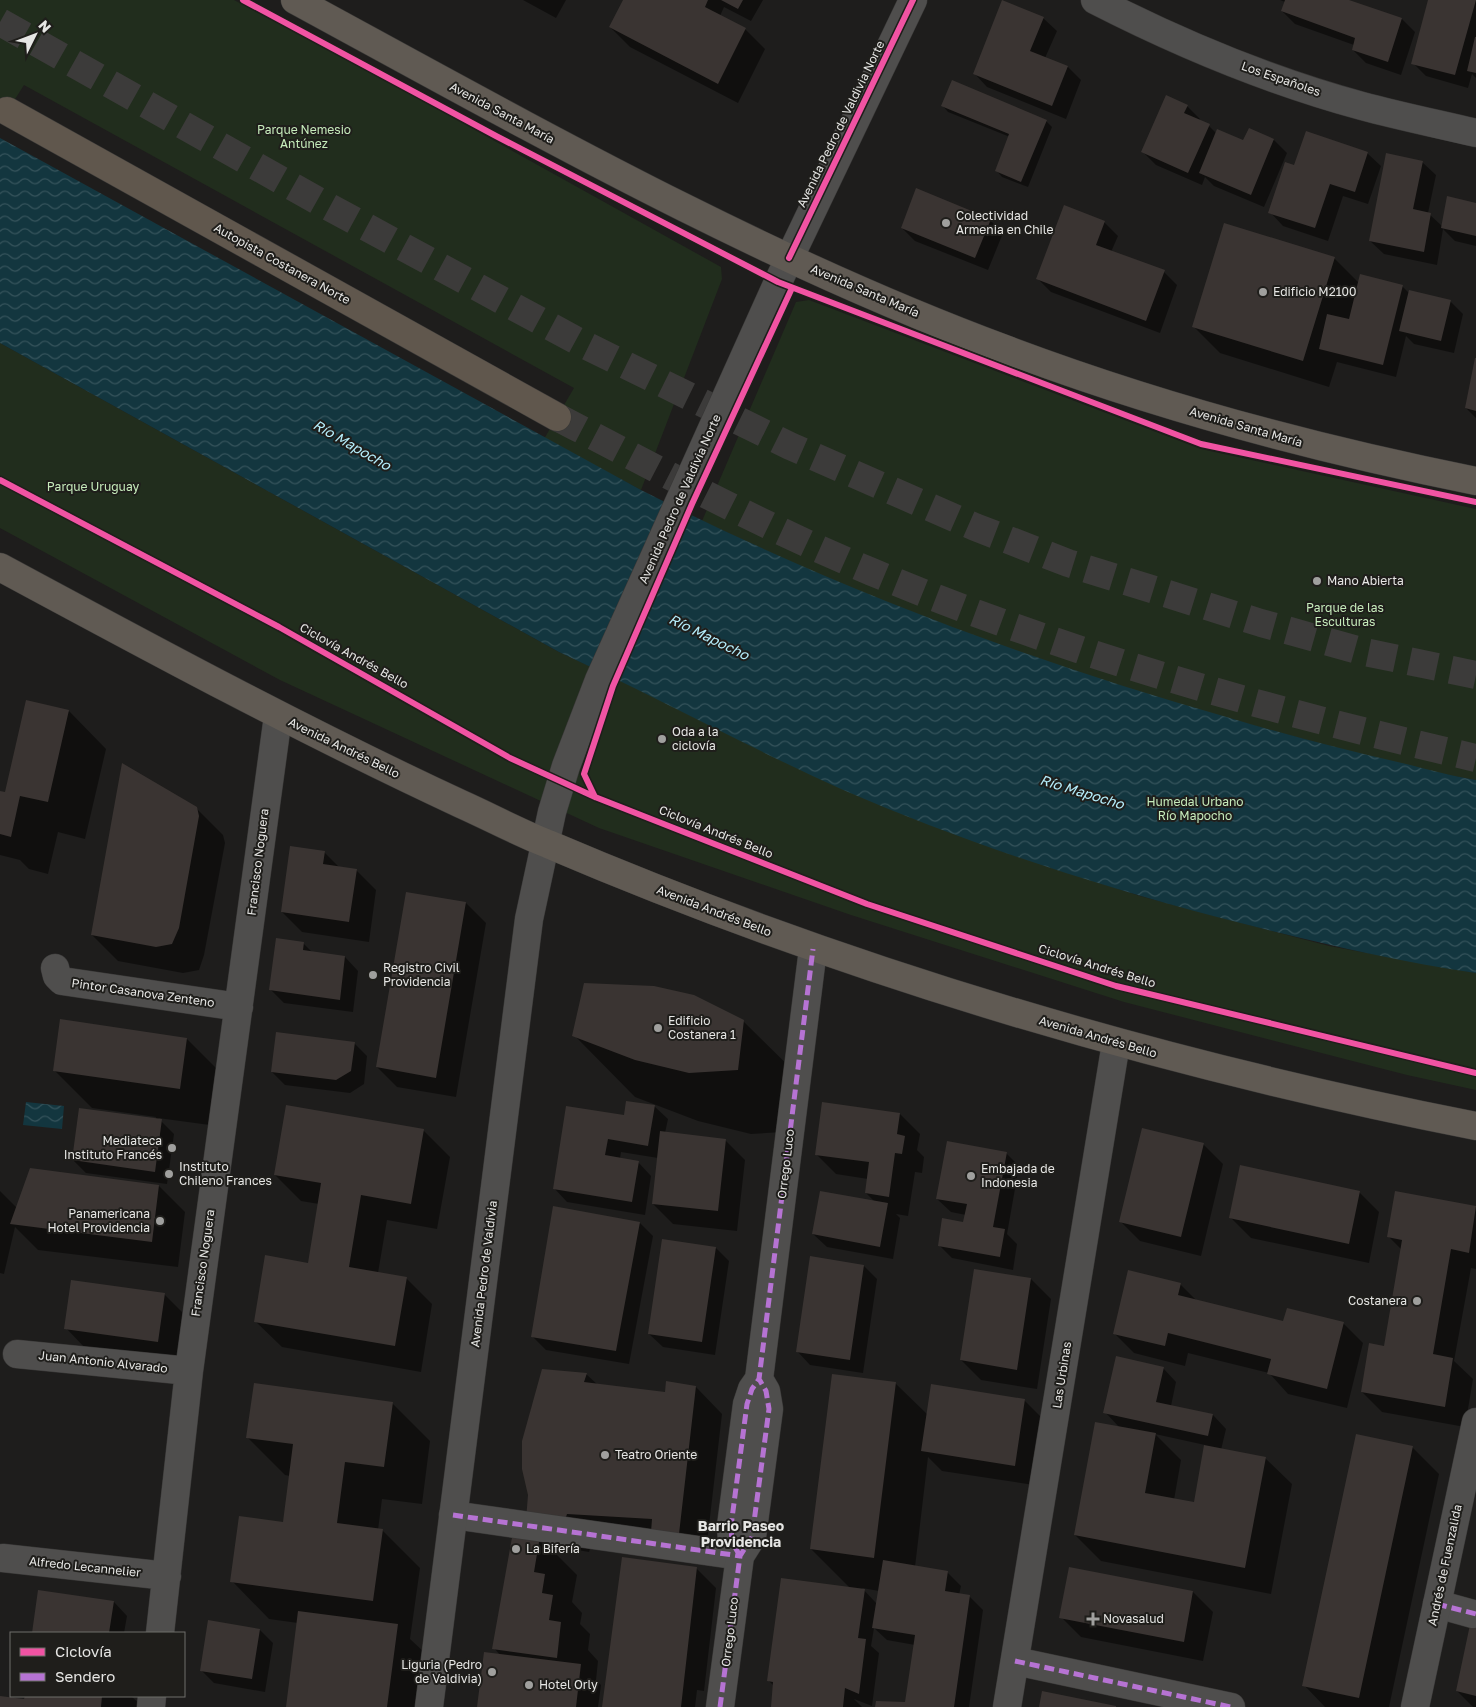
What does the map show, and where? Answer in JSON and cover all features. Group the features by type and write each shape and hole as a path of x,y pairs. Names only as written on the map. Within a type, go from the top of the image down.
{"highway":[{"name":"Autopista Costanera Norte","path":"7,111 557,417"}],"main road":[{"name":"Avenida Santa María","path":"295,0 589,160 789,258 942,324 1099,383 1290,440 1476,481"},
{"name":"Avenida Andrés Bello","path":"0,568 278,716 544,842 813,949 980,1004 1116,1043 1328,1096 1476,1126"}],"street":[{"name":"Avenida Pedro de Valdivia Norte","path":"544,842 566,766 599,680 789,258 913,0"},
{"name":"Los Españoles","path":"1095,0 1176,38 1297,86 1362,106 1476,133"},
{"name":"Francisco Noguera","path":"160,1632 188,1371 278,716"},
{"name":"Avenida Pedro de Valdivia","path":"429,1707 530,919 544,842"},
{"name":"Orrego Luco","path":"720,1707 740,1556 732,1542 731,1526 746,1404 759,1379 813,949"},
{"name":"Pintor Casanova Zenteno","path":"55,968 57,976 62,982 238,1007"},
{"name":"Las Urbinas","path":"1007,1707 1116,1043"},
{"name":"Juan Antonio Alvarado","path":"17,1354 188,1371"},
{"name":"Andrés de Fuenzalida","path":"1415,1707 1476,1422"},
{"path":"453,1515 740,1556"},
{"name":"Alfredo Lecannelier","path":"3,1558 167,1576"},
{"path":"1437,1604 1473,1614"},
{"path":"1015,1661 1231,1707"}],"green space":[{"name":"Parque Nemesio Antúnez","path":"0,0 234,0 351,61 721,267 722,279 641,490 544,439 574,388 24,85 0,123"},
{"name":"Parque de las Esculturas","path":"809,300 1201,449 1476,509 1476,780 1407,766 1236,721 1068,669 903,609 812,571 702,521 796,302"},
{"name":"Parque Uruguay","path":"0,343 559,652 843,789 1001,851 1140,896 1329,946 1476,973 1476,1090 1407,1075 1124,1002 851,915 599,828 280,680 0,528"}],"water":[{"name":"Humedal Urbano Río Mapocho","path":"0,138 641,490 784,558 930,618 1004,646 1079,671 1251,724 1337,748 1476,780 1476,973 1410,962 1314,941 1217,917 1121,890 980,844 841,789 559,652 0,343"},
{"path":"26,1102 64,1106 62,1129 23,1125"}],"building":[{"path":"623,0 708,0 705,7 746,28 718,84 609,27"},
{"path":"721,0 743,0 738,9"},
{"path":"1002,0 1044,17 1030,51 1068,66 1052,106 973,74"},
{"path":"1285,0 1349,0 1402,18 1388,62 1352,50 1355,38 1281,11"},
{"path":"1428,0 1476,0 1455,75 1411,64"},
{"path":"1476,37 1476,73 1467,71"},
{"path":"952,80 1047,120 1021,182 995,171 1009,134 941,106"},
{"path":"1166,95 1188,105 1184,113 1210,124 1188,173 1141,152"},
{"path":"1249,128 1274,139 1251,195 1199,173 1217,129 1243,140"},
{"path":"1306,131 1368,152 1355,192 1330,184 1315,228 1268,213 1285,162 1294,165"},
{"path":"1386,153 1423,161 1413,209 1431,213 1424,252 1369,241"},
{"name":"Colectividad Armenia en Chile","path":"916,188 991,219 975,258 901,228"},
{"path":"1447,196 1476,203 1476,236 1441,228"},
{"path":"1064,205 1105,221 1096,245 1165,270 1146,321 1036,279"},
{"name":"Edificio M2100","path":"1224,223 1335,257 1303,361 1192,327"},
{"path":"1360,274 1403,285 1383,365 1319,349 1327,314 1349,319"},
{"path":"1409,290 1451,300 1441,341 1399,331"},
{"path":"1476,358 1476,411 1465,408"},
{"path":"26,700 69,710 48,802 20,796 11,837 0,834 0,791 5,792"},
{"path":"122,763 197,807 199,816 179,928 172,944 156,947 91,935"},
{"path":"290,846 325,851 323,864 357,869 349,922 281,912"},
{"path":"406,892 466,902 436,1078 376,1067"},
{"path":"276,938 304,942 303,950 345,956 340,1000 269,990"},
{"name":"Edificio Costanera 1","path":"584,983 654,986 694,995 744,1020 738,1070 689,1073 635,1060 572,1036"},
{"path":"60,1019 187,1038 180,1089 53,1071"},
{"path":"276,1032 355,1042 351,1071 336,1080 271,1072"},
{"path":"626,1101 655,1105 648,1146 608,1139 605,1155 639,1161 632,1202 553,1189 566,1106 624,1115"},
{"path":"822,1102 900,1113 897,1134 905,1136 902,1154 895,1153 889,1197 865,1193 869,1162 815,1155"},
{"path":"286,1105 424,1129 411,1204 361,1195 349,1267 407,1277 395,1346 254,1322 265,1255 308,1263 321,1183 274,1175"},
{"path":"79,1108 162,1119 155,1172 72,1160"},
{"path":"1142,1128 1204,1143 1181,1237 1119,1222"},
{"path":"660,1131 726,1139 718,1211 652,1204"},
{"name":"Embajada de Indonesia","path":"947,1141 1007,1152 993,1227 1005,1229 1000,1257 938,1246 942,1218 963,1222 967,1204 936,1199"},
{"path":"1240,1165 1360,1191 1349,1244 1229,1218"},
{"path":"30,1168 159,1185 152,1242 10,1224"},
{"path":"820,1191 888,1203 880,1247 812,1234"},
{"name":"Costanera","path":"1395,1191 1476,1206 1469,1253 1451,1249 1433,1354 1453,1358 1445,1407 1361,1392 1369,1343 1384,1346 1402,1240 1387,1237"},
{"path":"553,1206 640,1222 616,1351 531,1337"},
{"path":"662,1239 716,1247 702,1342 648,1334"},
{"path":"810,1256 864,1265 850,1360 796,1352"},
{"path":"974,1269 1031,1278 1017,1370 960,1360"},
{"path":"1128,1270 1181,1283 1178,1295 1283,1321 1287,1308 1344,1322 1327,1389 1267,1374 1271,1359 1168,1333 1165,1346 1113,1334"},
{"path":"71,1280 165,1293 158,1342 64,1329"},
{"path":"1116,1356 1164,1367 1156,1402 1213,1414 1208,1436 1103,1413"},
{"name":"Teatro Oriente","path":"542,1369 587,1373 584,1382 665,1392 666,1381 696,1386 679,1534 651,1532 652,1519 567,1514 563,1526 526,1520 528,1495 522,1469 522,1441"},
{"path":"832,1374 896,1382 874,1558 810,1549"},
{"path":"254,1383 393,1402 384,1467 345,1462 337,1523 383,1529 373,1601 230,1582 239,1516 283,1522 293,1444 246,1438"},
{"path":"931,1384 1025,1399 1015,1466 921,1451"},
{"path":"1095,1422 1156,1433 1145,1493 1194,1502 1204,1445 1266,1457 1245,1568 1074,1535"},
{"path":"1356,1434 1413,1446 1359,1698 1302,1686"},
{"path":"513,1532 540,1536 534,1572 545,1574 542,1593 553,1595 549,1620 561,1622 557,1658 492,1649"},
{"path":"622,1557 697,1567 681,1707 602,1707"},
{"path":"883,1560 948,1571 945,1591 970,1595 954,1707 875,1707 876,1701 905,1702 915,1635 872,1628"},
{"path":"1069,1567 1193,1591 1184,1642 1059,1618"},
{"path":"781,1578 865,1589 858,1638 866,1639 859,1694 845,1688 843,1707 771,1707 773,1682 767,1681"},
{"path":"38,1590 114,1601 109,1632 32,1632"},
{"path":"1476,1601 1476,1696 1456,1691"},
{"path":"298,1611 398,1624 387,1707 286,1707"},
{"path":"208,1620 260,1629 252,1679 200,1671"},
{"name":"Hotel Orly","path":"484,1652 581,1664 576,1707 477,1707"},
{"path":"1042,1691 1116,1706 1116,1707 1039,1707"},
{"path":"0,1696 24,1699 25,1697 102,1697 101,1707 0,1707"}],"tunnel":[{"path":"0,22 318,201 581,343 790,446 975,527 1068,563 1261,623 1365,652 1476,675"},
{"path":"557,417 713,498 792,536 832,555 945,602 1094,654 1170,678 1322,721 1476,758"}],"marked path":[{"path":"740,1556 732,1542 731,1526 747,1404 752,1389 759,1379 813,949"},
{"path":"720,1707 740,1556 752,1537 769,1409 766,1391 759,1379"},
{"path":"453,1515 740,1556"},
{"path":"1437,1604 1476,1614"},
{"path":"1015,1661 1231,1707"}],"cycle path":[{"path":"243,0 496,136 778,282 1201,444 1476,502"},
{"path":"789,258 913,0"},
{"path":"595,797 584,774 613,686 692,504 792,288"},
{"name":"Ciclovía Andrés Bello","path":"0,480 279,627 510,758 595,797 867,904 1116,986 1476,1073"}],"place":[{"name":"Colectividad Armenia en Chile","path":"946,223"},
{"name":"Edificio M2100","path":"1263,292"},
{"name":"Mano Abierta","path":"1317,581"},
{"name":"Oda a la ciclovía","path":"662,739"},
{"name":"Registro Civil Providencia","path":"373,975"},
{"name":"Edificio Costanera 1","path":"658,1028"},
{"name":"Mediateca Instituto Francés","path":"172,1148"},
{"name":"Instituto Chileno Frances","path":"169,1174"},
{"name":"Embajada de Indonesia","path":"971,1176"},
{"name":"Panamericana Hotel Providencia","path":"160,1221"},
{"name":"Costanera","path":"1417,1301"},
{"name":"Teatro Oriente","path":"605,1455"},
{"name":"La Bifería","path":"516,1549"},
{"name":"Novasalud","path":"1093,1619"},
{"name":"Liguria (Pedro de Valdivia)","path":"492,1672"},
{"name":"Hotel Orly","path":"529,1685"}],"district":[{"name":"Barrio Paseo Providencia","path":"741,1534"}],"water label":[{"name":"Río Mapocho","path":"352,445"},
{"name":"Río Mapocho","path":"709,637"},
{"name":"Río Mapocho","path":"1082,792"}]}
